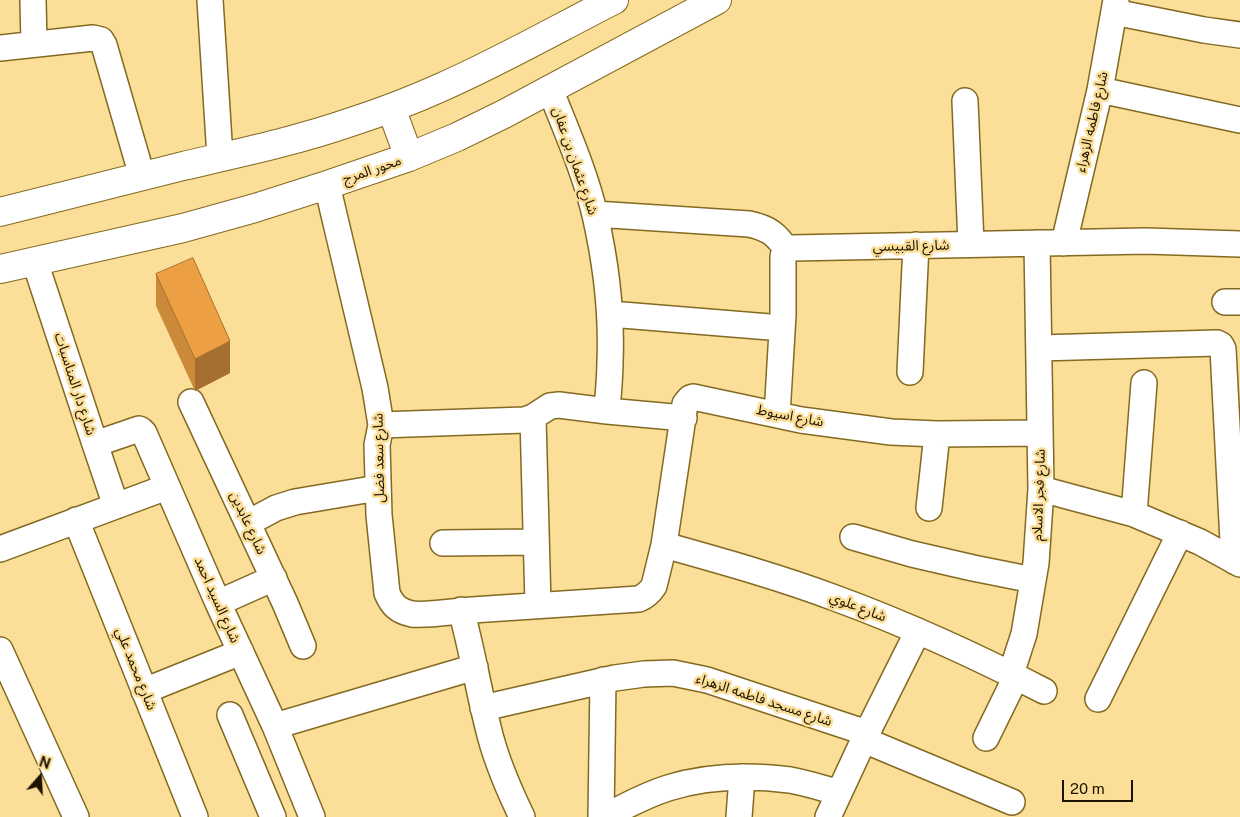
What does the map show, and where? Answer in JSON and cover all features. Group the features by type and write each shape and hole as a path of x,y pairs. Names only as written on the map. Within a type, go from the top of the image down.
{"main road":[{"path":"0,212 220,158 349,123 442,87 491,64 614,0"},
{"name":"محور المرج","path":"0,269 183,228 256,208 409,157 457,137 504,114 717,0"},
{"path":"391,108 409,157"}],"street":[{"path":"33,0 34,44"},
{"path":"210,0 220,158"},
{"path":"1115,6 1204,30 1240,35"},
{"name":"شارع فاطمه الزهراء","path":"1064,243 1100,90 1115,6"},
{"path":"0,48 93,38 101,40 142,176"},
{"name":"شارع عثمان بن عفان","path":"550,89 580,165 594,214 604,263 610,314 607,411"},
{"path":"1100,90 1240,120"},
{"path":"965,101 971,244"},
{"name":"شارع سعد فضل","path":"327,185 376,388 381,425 378,445 379,514 387,593 391,603 398,609 411,614 461,610"},
{"path":"594,214 749,224 761,226 780,240 787,251 784,256 777,415"},
{"name":"شارع القبيسي","path":"787,251 792,248 1146,241 1240,244"},
{"name":"شارع فجر الاسلام","path":"986,738 1012,687 1012,674 1024,634 1036,563 1041,489 1037,243"},
{"path":"910,372 916,245"},
{"name":"شارع دار المناسبات","path":"35,262 116,506"},
{"path":"610,314 782,328"},
{"path":"1039,348 1216,343 1221,345 1223,349 1237,563"},
{"path":"1134,514 1144,384"},
{"name":"شارع اسيوط","path":"664,545 685,404 693,397 801,420 891,432 937,434 1040,433"},
{"name":"شارع عابدين","path":"191,402 274,578 303,646"},
{"path":"381,425 524,420 533,417 550,406 559,405 684,418"},
{"path":"533,417 538,606"},
{"name":"شارع السيد احمد","path":"95,444 134,430 142,430 218,603 276,726 312,817"},
{"path":"929,508 937,434"},
{"path":"0,549 167,487"},
{"path":"248,523 276,508 295,502 378,488"},
{"path":"1041,489 1134,514 1200,542 1237,563"},
{"name":"شارع محمد علي","path":"76,520 195,817"},
{"path":"1098,699 1180,533"},
{"path":"853,537 912,554 1033,580"},
{"path":"443,543 536,542"},
{"path":"522,817 498,763 461,610 640,599 650,592 654,586 664,545"},
{"name":"شارع علوي","path":"664,545 750,570 835,598 918,631 1012,674 1044,691"},
{"path":"218,603 274,578"},
{"path":"828,817 918,631"},
{"path":"0,650 76,817"},
{"path":"144,691 241,652"},
{"path":"276,726 475,667"},
{"name":"شارع مسجد فاطمه الزهراء","path":"484,708 603,680 644,674 673,673 707,680 866,737 1012,802"},
{"path":"601,817 603,680"},
{"path":"230,715 273,817"},
{"path":"605,817 634,802 669,788 705,780 742,777 791,780 839,792"},
{"path":"739,817 742,777"}],"building":[{"path":"193,258 230,341 195,359 156,274"}]}
